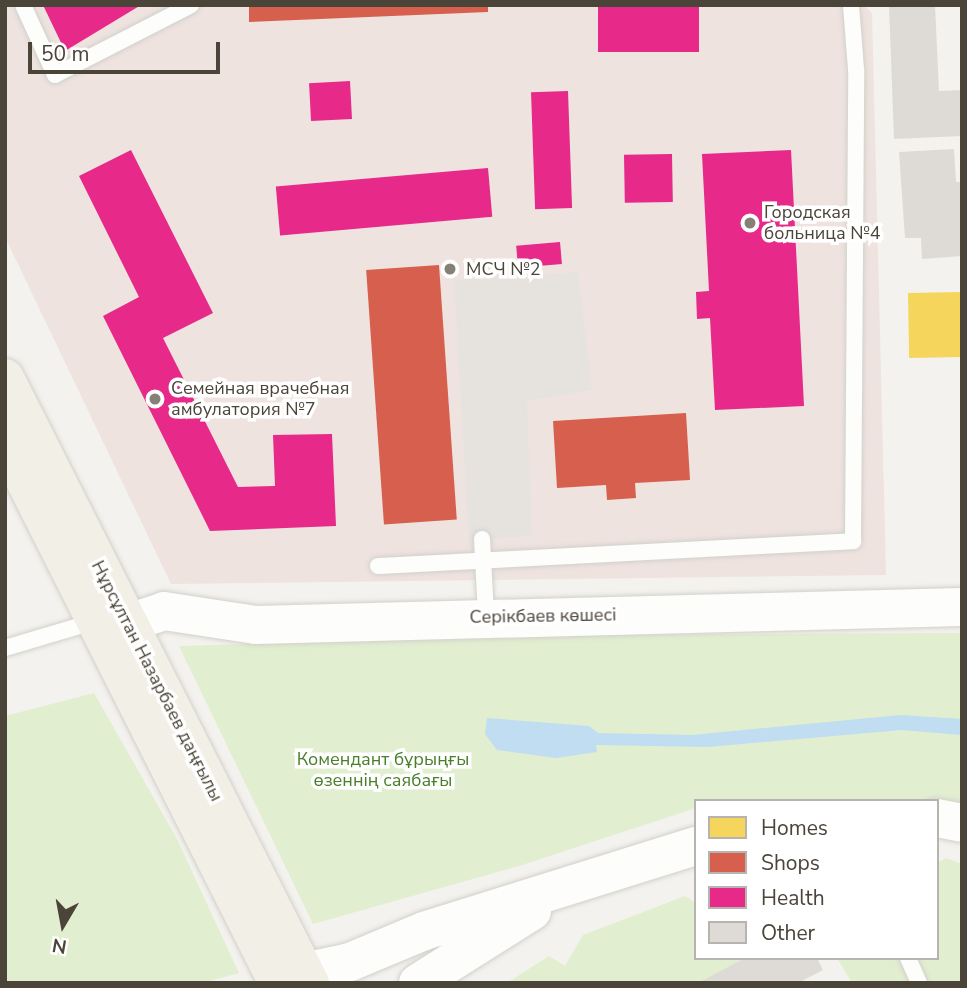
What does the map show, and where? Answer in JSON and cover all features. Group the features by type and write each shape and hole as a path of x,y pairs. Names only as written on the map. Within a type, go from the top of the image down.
{"main road":[{"name":"Нұрсұлтан Назарбаев даңғылы","path":"5,378 112,622 292,975"},
{"name":"Нұрсұлтан Назарбаев даңғылы","path":"5,441 112,622"}],"street":[{"name":"Серікбаев көшесі","path":"112,622 163,611 256,625 486,616 962,607"},
{"path":"939,818 962,823"},
{"path":"292,975 561,892 694,847"},
{"path":"418,983 561,892"}],"lane":[{"path":"23,5 55,75 191,5"},
{"path":"378,566 853,541 856,69 851,5"},
{"path":"482,539 486,616"},
{"path":"5,649 112,622"},
{"path":"909,960 919,983"}],"shaded area":[{"name":"МСЧ №2","path":"5,5 864,5 872,13 886,575 171,584 5,237"},
{"path":"578,272 592,390 527,401 532,536 469,540 454,280"}],"green space":[{"name":"Комендант бұрыңғы өзеннің саябағы","path":"962,633 962,809 939,802 939,799 694,799 694,809 519,866 313,924 179,646 568,635"},
{"path":"94,693 177,839 239,973 203,983 5,983 5,716"},
{"path":"946,858 962,864 962,983 852,983 838,960 939,960 939,862"},
{"path":"685,896 694,902 694,960 759,960 744,983 507,983 549,956 565,966 583,935"}],"water":[{"path":"901,715 962,719 962,735 902,730 707,747 596,745 597,752 556,758 497,750 485,734 487,718 589,726 598,733 692,735"}],"building: Homes":[{"path":"961,292 962,357 909,358 908,293"}],"building: Shops":[{"path":"249,5 488,5 488,12 249,22"},
{"path":"439,265 457,519 384,524 366,270"},
{"path":"686,413 690,480 635,483 636,498 607,500 606,485 557,488 553,421"}],"building: Health":[{"path":"43,5 141,5 65,51"},
{"path":"598,5 699,5 699,52 598,52"},
{"path":"350,81 352,119 311,121 309,83"},
{"path":"568,91 572,208 535,209 531,92"},
{"path":"131,150 213,313 163,338 238,487 275,486 273,435 332,434 336,526 210,531 103,316 139,297 79,176"},
{"name":"Городская больница №4","path":"791,150 804,406 715,410 710,318 697,319 696,292 709,291 702,154"},
{"path":"672,154 673,202 625,203 624,155"},
{"path":"488,168 492,217 280,235 276,187"},
{"path":"560,242 562,264 518,268 516,246"}],"building: Other":[{"path":"889,5 935,5 939,91 962,90 962,136 894,139"},
{"path":"954,149 956,182 962,182 962,256 922,259 921,238 905,238 899,152"},
{"path":"741,960 818,960 823,970 798,983 698,983"}],"place":[{"name":"Городская больница №4","path":"750,223"},
{"name":"МСЧ №2","path":"450,269"},
{"name":"Семейная врачебная амбулатория №7","path":"155,399"}]}
